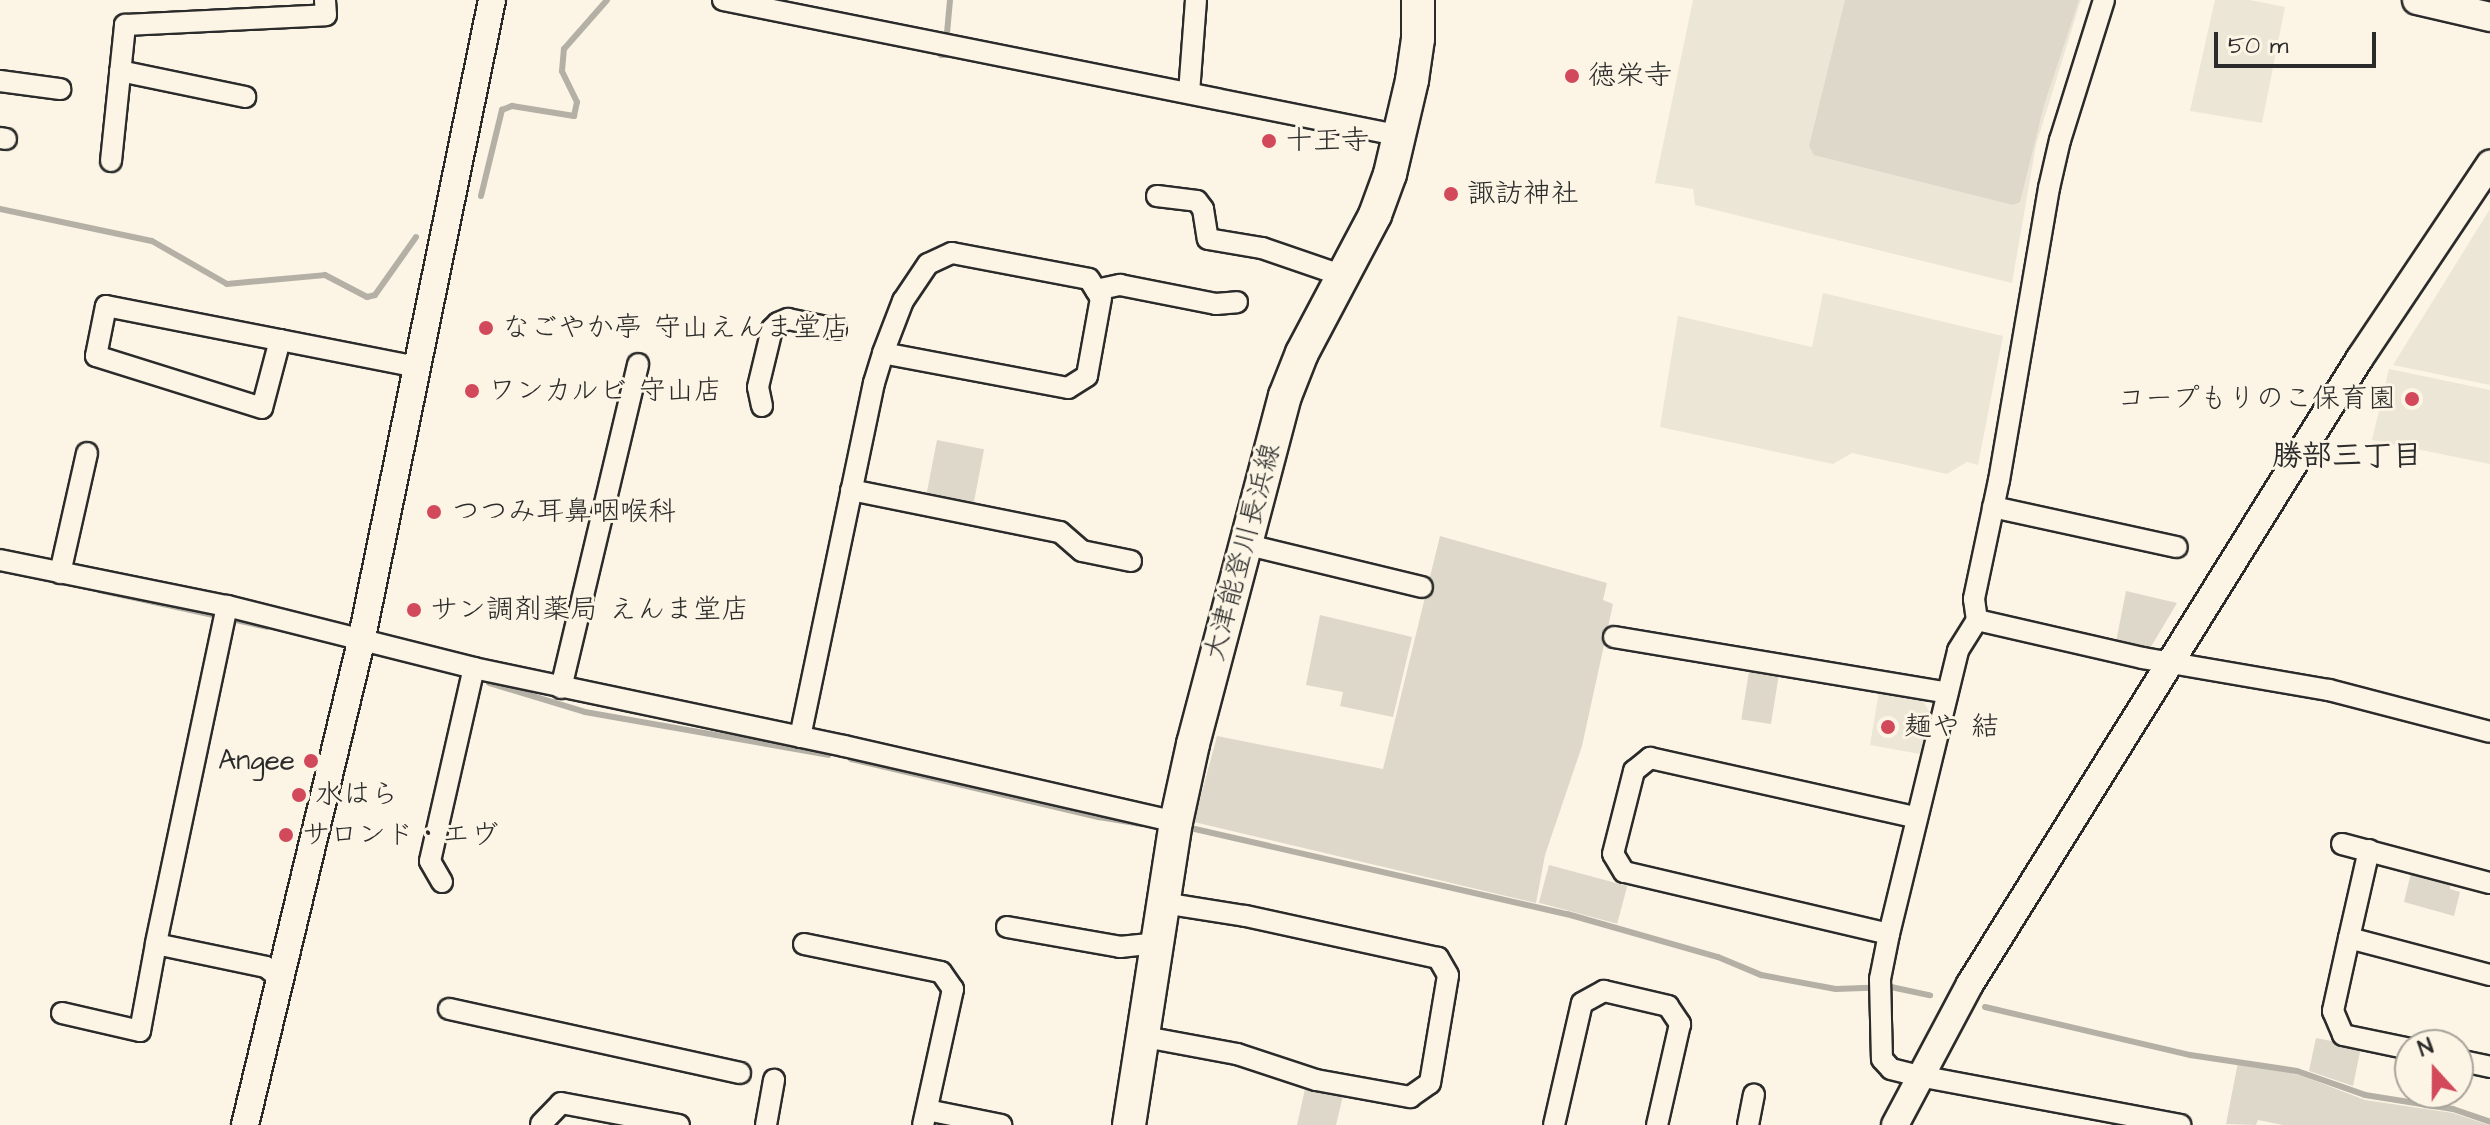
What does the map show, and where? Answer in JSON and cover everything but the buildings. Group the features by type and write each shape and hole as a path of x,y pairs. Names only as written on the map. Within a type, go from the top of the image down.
{"main road":[{"name":"大津能登川長浜線","path":"1129,1125 1176,822 1244,544 1285,396 1302,353 1375,215 1401,136 1418,39 1418,0"},
{"path":"2417,0 2490,17"}],"street":[{"path":"111,161 125,25 326,15 325,0"},
{"path":"245,1125 361,642 492,0"},
{"path":"723,0 1401,136"},
{"path":"1189,93 1196,0"},
{"path":"2104,0 2054,164 1974,599 1977,620 1958,651 1915,817 1889,934 1880,986 1882,1059 1891,1069 1919,1076 2180,1125"},
{"path":"120,71 245,97"},
{"path":"0,81 60,89"},
{"path":"1895,1125 1970,984 2360,358 2490,164"},
{"path":"1157,196 1197,201 1203,209 1208,239 1262,248 1344,276"},
{"path":"800,737 883,353 903,301 928,264 952,253 1089,279 1101,298 1087,376 1068,388 883,353"},
{"path":"1096,290 1120,285 1216,304 1237,302"},
{"path":"280,340 262,408 96,356 106,306 280,340 417,367"},
{"path":"762,406 758,387 772,329 788,319 836,329"},
{"path":"561,688 638,364"},
{"path":"60,573 87,453"},
{"path":"851,490 1060,532 1082,551 1131,561"},
{"path":"1993,507 2177,547"},
{"path":"1244,544 1422,587"},
{"path":"0,560 225,614 800,737 1176,822"},
{"path":"62,1013 140,1031 225,614"},
{"path":"1977,620 2172,662 2329,690 2490,732"},
{"path":"1614,637 1947,693"},
{"path":"442,882 430,861 474,668"},
{"path":"1889,934 1624,872 1613,854 1634,771 1650,758 1915,817"},
{"path":"2342,844 2490,883"},
{"path":"2369,850 2333,1011 2343,1035 2394,1046"},
{"path":"1145,1037 1237,1054 1316,1080 1410,1097 1430,1083 1448,975 1438,958 1245,916 1164,903"},
{"path":"1007,927 1120,947 1159,943"},
{"path":"2349,938 2490,975"},
{"path":"156,944 266,967 281,979"},
{"path":"804,944 941,972 953,989 925,1118 1001,1125"},
{"path":"1554,1125 1582,1003 1604,991 1668,1006 1680,1024 1657,1125"},
{"path":"449,1009 740,1073"},
{"path":"766,1125 774,1080"},
{"path":"1748,1125 1754,1095"},
{"path":"541,1124 561,1103 679,1125"}],"shaded area":[{"path":"1693,0 2081,0 2036,145 2012,283 1695,205 1693,189 1655,183"},
{"path":"1845,0 2079,0 2044,105 2020,202 2013,205 1814,155 1809,146"},
{"path":"2215,0 2250,0 2285,7 2262,123 2190,111"},
{"path":"2490,209 2490,385 2393,365"},
{"path":"1823,293 2003,336 1978,465 1967,462 1947,474 1852,453 1833,464 1660,427 1678,316 1812,347"},
{"path":"2389,369 2490,390 2490,464 2372,440"},
{"path":"937,440 984,449 973,504 926,495"},
{"path":"1440,536 1607,583 1603,600 1613,604 1582,746 1545,855 1536,903 1194,822 1217,736 1383,769"},
{"path":"2126,591 2177,603 2149,650 2116,642"},
{"path":"1320,615 1412,637 1393,717 1340,706 1343,692 1306,685"},
{"path":"1749,671 1779,676 1771,724 1741,719"},
{"path":"1879,691 1922,699 1930,713 1920,754 1870,745"},
{"path":"1549,865 1627,886 1617,924 1539,903"},
{"path":"2411,873 2450,883 2450,889 2460,892 2454,916 2404,902"},
{"path":"2316,1038 2361,1047 2353,1086 2309,1071"},
{"path":"2238,1062 2300,1075 2365,1100 2394,1104 2394,1109 2453,1113 2489,1125 2283,1125 2258,1120 2256,1125 2226,1124"},
{"path":"1305,1089 1343,1096 1336,1125 1297,1125"}],"waterway":[{"path":"481,196 502,110 512,106 574,116 577,102 562,71 564,49 607,0"},
{"path":"941,55 945,55 950,0"},
{"path":"0,209 152,241 227,284 325,275 367,297 375,295 416,237"},
{"path":"99,590 267,627"},
{"path":"489,683 585,712 828,755"},
{"path":"851,759 1141,824"},
{"path":"1186,827 1567,914 1718,957 1761,975 1836,989 1891,987 1930,995"},
{"path":"1985,1007 2190,1055 2297,1071 2365,1095 2453,1109 2490,1122"}],"place":[{"name":"徳栄寺","path":"1572,76"},
{"name":"十王寺","path":"1269,141"},
{"name":"諏訪神社","path":"1451,194"},
{"name":"なごやか亭 守山えんま堂店","path":"486,328"},
{"name":"ワンカルビ 守山店","path":"472,391"},
{"name":"コープもりのこ保育園","path":"2412,399"},
{"name":"つつみ耳鼻咽喉科","path":"434,512"},
{"name":"サン調剤薬局 えんま堂店","path":"414,610"},
{"name":"麺や 結","path":"1888,727"},
{"name":"Angee","path":"311,761"},
{"name":"水はら","path":"299,795"},
{"name":"サロンド・エヴ","path":"286,835"}],"district":[{"name":"勝部三丁目","path":"2347,456"}]}
